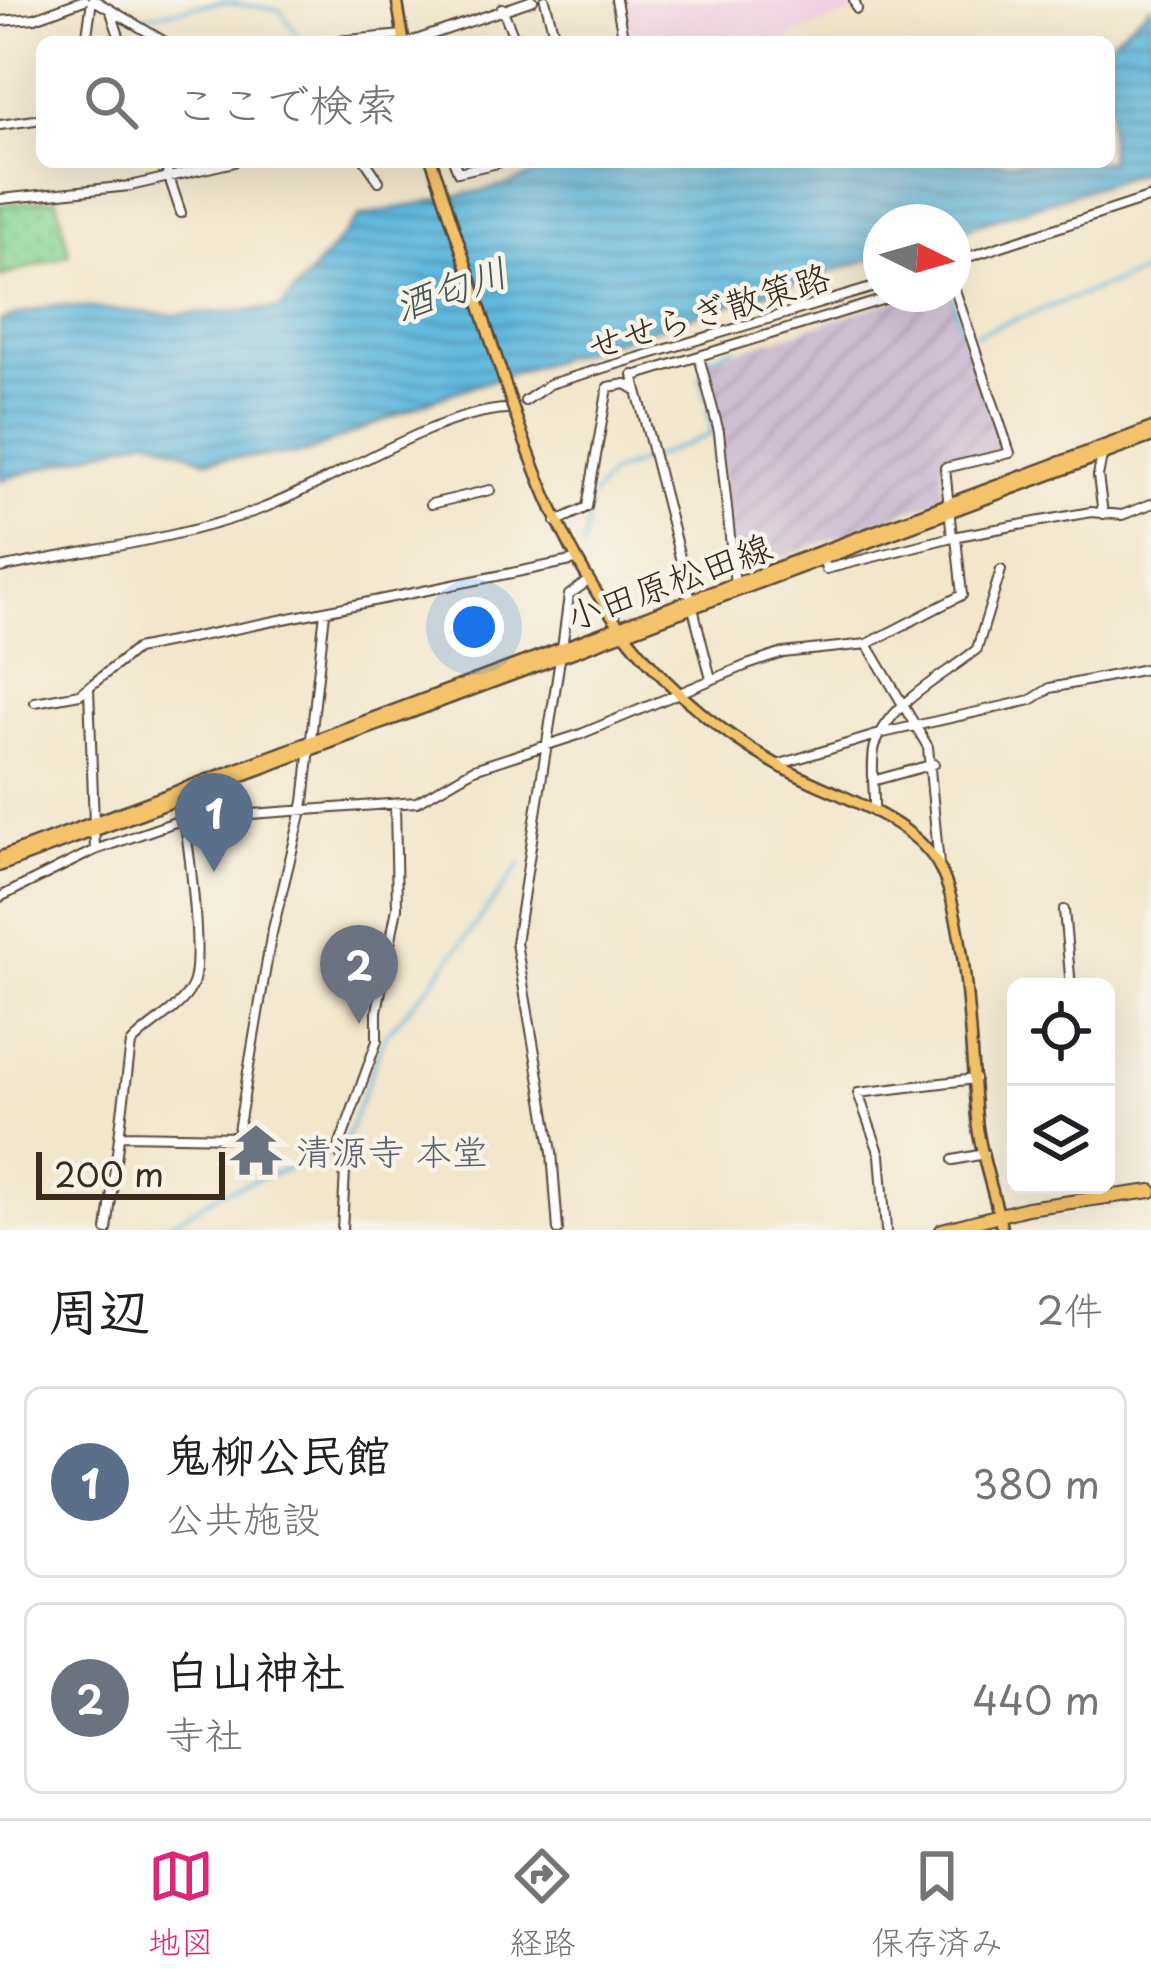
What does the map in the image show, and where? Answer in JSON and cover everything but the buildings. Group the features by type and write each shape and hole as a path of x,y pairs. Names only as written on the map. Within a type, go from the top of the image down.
{"highway":[{"path":"1115,1191 1151,1191"},
{"path":"942,1230 1065,1194"}],"main road":[{"path":"397,0 408,36"},
{"path":"434,168 511,411 556,522 586,579 622,631 674,693 777,765 912,835 939,866 974,1036 984,1154 1002,1230"},
{"name":"小田原松田線","path":"0,862 692,604 824,560 1151,428"},
{"name":"小田原松田線","path":"692,604 735,584 1151,437"}],"street":[{"path":"87,36 90,0"},
{"path":"0,21 35,18 90,0 155,36"},
{"path":"421,36 529,0"},
{"path":"545,0 554,36"},
{"path":"616,0 625,36"},
{"path":"502,8 513,36"},
{"path":"111,10 119,36"},
{"path":"0,125 36,120"},
{"path":"166,168 181,213"},
{"path":"0,200 130,187 208,168"},
{"path":"370,168 379,181"},
{"path":"971,256 1151,197"},
{"name":"せせらぎ散策路","path":"525,400 550,384 863,291"},
{"path":"634,376 863,306"},
{"path":"0,898 94,850 184,819 417,802 474,769 543,747 783,653 868,644 962,595 945,468 1010,453 962,312"},
{"path":"699,357 735,584"},
{"path":"628,364 711,679"},
{"path":"556,522 587,507 608,387 626,384 638,391"},
{"path":"0,568 240,516 343,475 448,422 511,411"},
{"path":"1102,456 1097,476 1103,514"},
{"path":"431,505 490,490"},
{"path":"824,560 826,568 954,537 1122,515 1151,504"},
{"path":"35,702 89,687 136,649 577,561"},
{"path":"874,815 875,746 905,705 938,674 977,649 1001,570"},
{"path":"559,1230 551,1152 516,944 569,595 586,579"},
{"path":"121,1135 237,1137 271,937 302,808 325,612"},
{"path":"868,644 934,764 939,866"},
{"path":"777,765 883,733 1031,700 1050,688 1151,669"},
{"path":"89,687 94,850"},
{"path":"876,779 934,764"},
{"path":"342,1230 345,1170 339,1148 377,1041 377,1011 398,908 395,804"},
{"path":"107,1230 131,1044 186,996 195,978 194,877 184,819"},
{"path":"1064,910 1070,978"},
{"path":"886,1230 880,1155 858,1093 976,1079"},
{"path":"953,1160 984,1154"}],"shaded area":[{"path":"618,0 852,0 855,12 792,36 628,36"},
{"path":"863,311 955,312 1005,451 941,465 944,497 736,575 704,362"}],"green space":[{"path":"57,199 69,255 0,277 0,205"}],"water":[{"name":"酒匂川","path":"1151,6 1151,169 971,226 971,204 863,204 863,262 445,395 305,453 205,460 150,437 0,480 0,320 54,305 173,315 280,309 360,216 504,186 551,168 1115,168 1115,37"}],"waterway":[{"path":"103,0 113,7"},
{"path":"132,18 221,2 280,10 298,36"},
{"path":"973,335 1151,269"},
{"path":"956,312 962,332"},
{"path":"704,360 736,348"},
{"path":"700,375 706,400"},
{"path":"592,497 610,474 712,434 707,408"},
{"path":"583,548 590,506"},
{"path":"568,633 574,597"},
{"path":"345,1142 385,1035 432,983 521,864"},
{"path":"160,1230 220,1193 340,1150"}],"place":[{"name":"鬼柳公民館","path":"214,872"},
{"name":"白山神社","path":"359,1024"},
{"name":"清源寺 本堂","path":"256,1150"}]}
